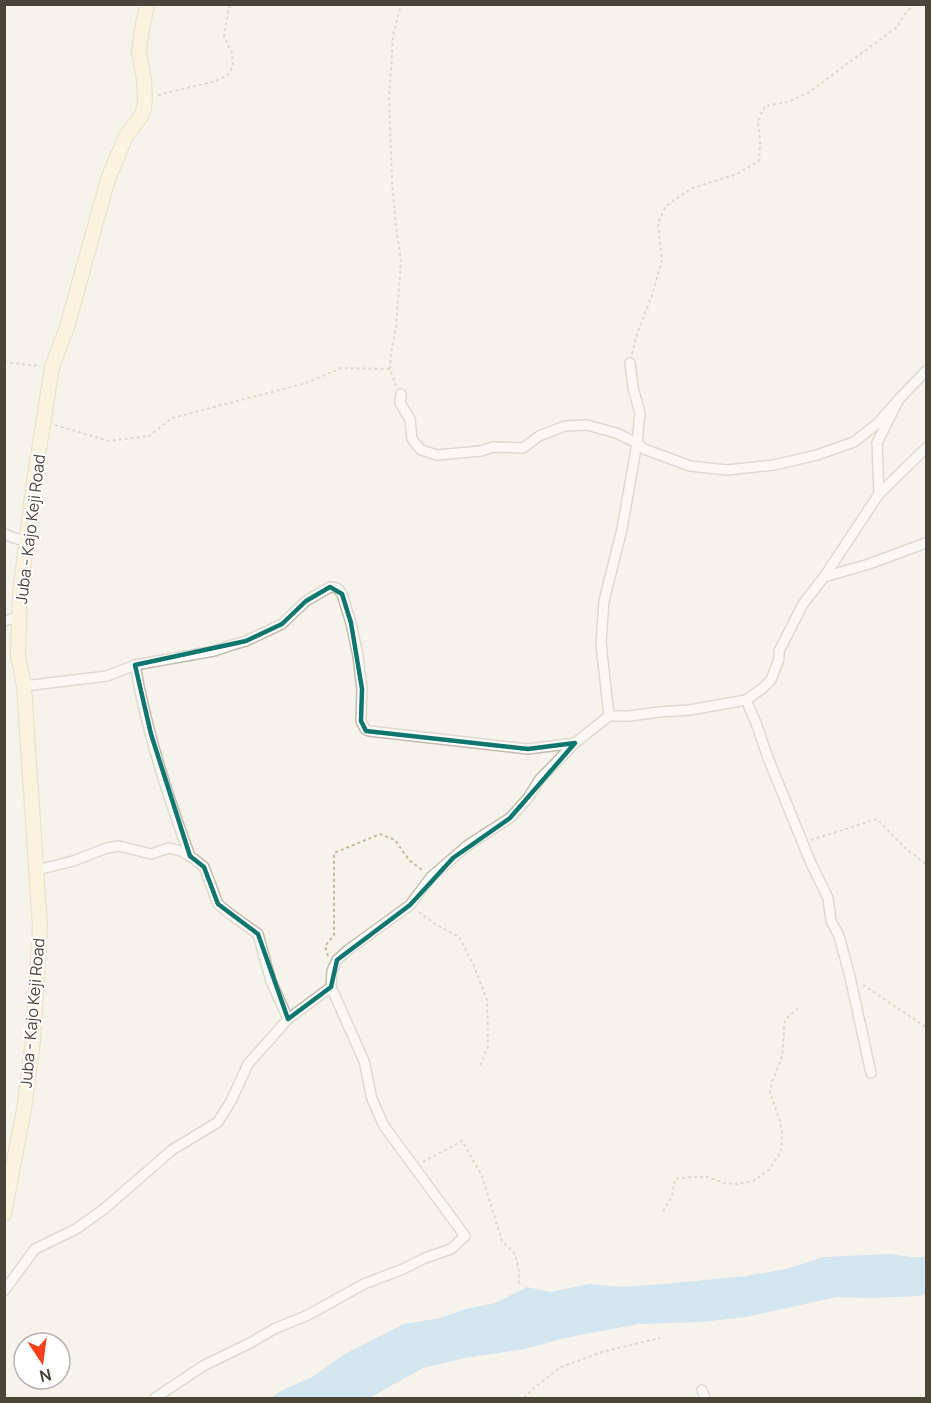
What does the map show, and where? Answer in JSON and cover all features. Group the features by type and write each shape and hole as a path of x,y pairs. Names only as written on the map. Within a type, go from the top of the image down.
{"main road":[{"path":"145,99 139,52 147,4"},
{"name":"Juba - Kajo Keji Road","path":"4,1214 24,1109 33,1040 40,927 24,686 18,655 20,594 26,542 52,367 67,327 108,178 126,136 141,116 145,99"}],"street":[{"path":"609,716 601,643 604,602 622,529 640,413 633,388 630,363"},
{"path":"401,394 400,403 410,419 412,439 421,450 437,455 481,451 493,447 523,448 539,436 565,426 587,425 616,434 637,443 644,449 690,466 727,470 774,465 817,455 854,442 878,423 927,372"},
{"path":"879,494 877,443 899,399"},
{"path":"155,1398 203,1366 274,1329 308,1315 364,1284 451,1249 465,1236 384,1126 372,1099 364,1061 331,987 332,970 337,960 410,905 431,877 468,845 510,818 528,798 540,779 575,743 609,716 690,710 746,700 763,688 771,680 779,659 779,651 803,604 824,577 879,494 927,448"},
{"path":"4,534 26,542"},
{"path":"824,577 927,543"},
{"path":"24,686 107,676 135,665 214,651 282,624 306,601 330,587 337,588 342,594 351,623 363,689 361,721 365,729 528,749 575,743"},
{"path":"4,621 19,617"},
{"path":"135,665 151,735 190,856"},
{"path":"746,700 810,861 828,898 831,921 839,936 850,977 871,1073"},
{"path":"37,870 119,846 151,854 169,848 181,850 204,867 219,904 258,934 271,981 288,1019"},
{"path":"4,1291 35,1249 76,1229 104,1209 172,1150 218,1122 231,1101 248,1064 288,1019 331,987"}],"path":[{"path":"145,99 216,81 229,74 233,65 232,53 224,36 230,4"},
{"path":"401,4 393,36 389,99 392,181 401,261 396,328 390,369 401,394"},
{"path":"630,363 638,331 662,261 658,223 666,206 692,188 737,174 759,161 758,121 765,106 788,102 808,93 897,27 914,4"},
{"path":"4,362 52,367"},
{"path":"44,422 108,441 149,436 172,418 306,383 341,369 390,369"},
{"path":"802,841 815,840 877,819 905,848 927,864"},
{"path":"332,970 325,946 334,935 334,853 380,834 395,840 409,860 431,877"},
{"path":"410,905 435,924 459,937 474,966 487,1000 488,1046 479,1068"},
{"path":"850,977 927,1027"},
{"path":"663,1211 672,1197 675,1179 708,1177 724,1183 736,1184 753,1181 769,1170 776,1161 781,1151 782,1133 770,1093 782,1057 785,1020 799,1007"},
{"path":"414,1166 462,1141 482,1176 502,1242 515,1254 519,1284"},
{"path":"524,1398 561,1367 602,1352 660,1338"}],"highlighted area":[{"path":"330,587 342,594 351,623 362,689 361,721 366,731 528,749 575,743 510,818 453,858 410,905 337,960 331,987 288,1019 258,934 218,904 204,867 190,856 151,734 135,665 246,641 282,624 306,601"}],"water":[{"path":"890,1254 926,1257 926,1294 871,1298 837,1297 746,1317 700,1322 638,1324 565,1338 525,1349 465,1358 423,1368 369,1398 270,1398 314,1376 343,1355 404,1324 440,1318 466,1309 495,1303 527,1287 550,1292 589,1284 620,1287 665,1284 746,1276 786,1269 824,1257"}]}
